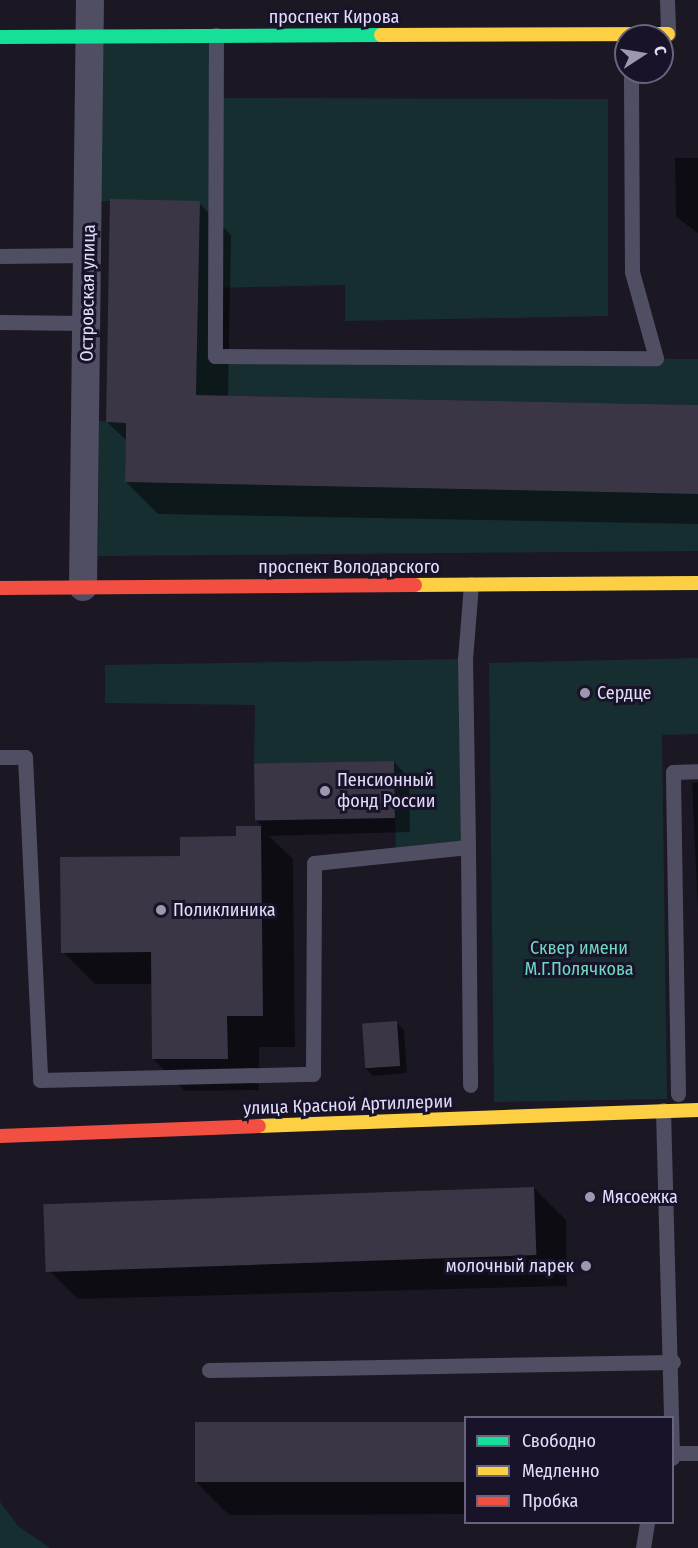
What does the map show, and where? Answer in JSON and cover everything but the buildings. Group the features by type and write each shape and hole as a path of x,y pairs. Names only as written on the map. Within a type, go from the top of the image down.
{"street":[{"name":"Островская улица","path":"83,587 90,0"},
{"name":"проспект Кирова","path":"0,37 614,35"},
{"name":"проспект Володарского","path":"0,588 698,583"},
{"name":"улица Красной Артиллерии","path":"0,1136 698,1110"}],"lane":[{"path":"668,0 668,24"},
{"path":"216,35 215,356 656,358 632,272 631,84"},
{"path":"0,256 88,255"},
{"path":"0,322 87,323"},
{"path":"470,1084 465,659 471,584"},
{"path":"0,757 25,757 40,1080 313,1074 314,863 468,848"},
{"path":"678,1094 673,772 698,771"},
{"path":"663,1110 674,1416"},
{"path":"209,1370 673,1362"},
{"path":"674,1456 698,1453"},
{"path":"643,1548 646,1524"}],"green space":[{"path":"101,35 216,35 216,98 608,99 608,316 345,321 345,285 215,288 215,356 698,359 698,405 196,395 200,201 100,201"},
{"path":"99,421 126,423 125,482 698,494 698,551 98,556"},
{"name":"Сквер имени М.Г.Полячкова","path":"698,658 698,734 662,735 667,1099 494,1102 489,663"},
{"path":"465,659 468,847 396,855 394,761 254,764 255,705 105,703 105,665"},
{"path":"0,1502 18,1526 50,1548 0,1548"}],"traffic: fast":[{"path":"0,37 381,35"}],"traffic: slow":[{"path":"381,35 614,34"},
{"path":"415,585 698,583"},
{"path":"259,1126 698,1110"}],"traffic: jam":[{"path":"0,588 415,585"},
{"path":"0,1136 259,1126"}],"place":[{"name":"Сердце","path":"585,693"},
{"name":"Пенсионный фонд России","path":"325,791"},
{"name":"Поликлиника","path":"161,910"},
{"name":"Мясоежка","path":"590,1197"},
{"name":"молочный ларек","path":"586,1266"}]}
